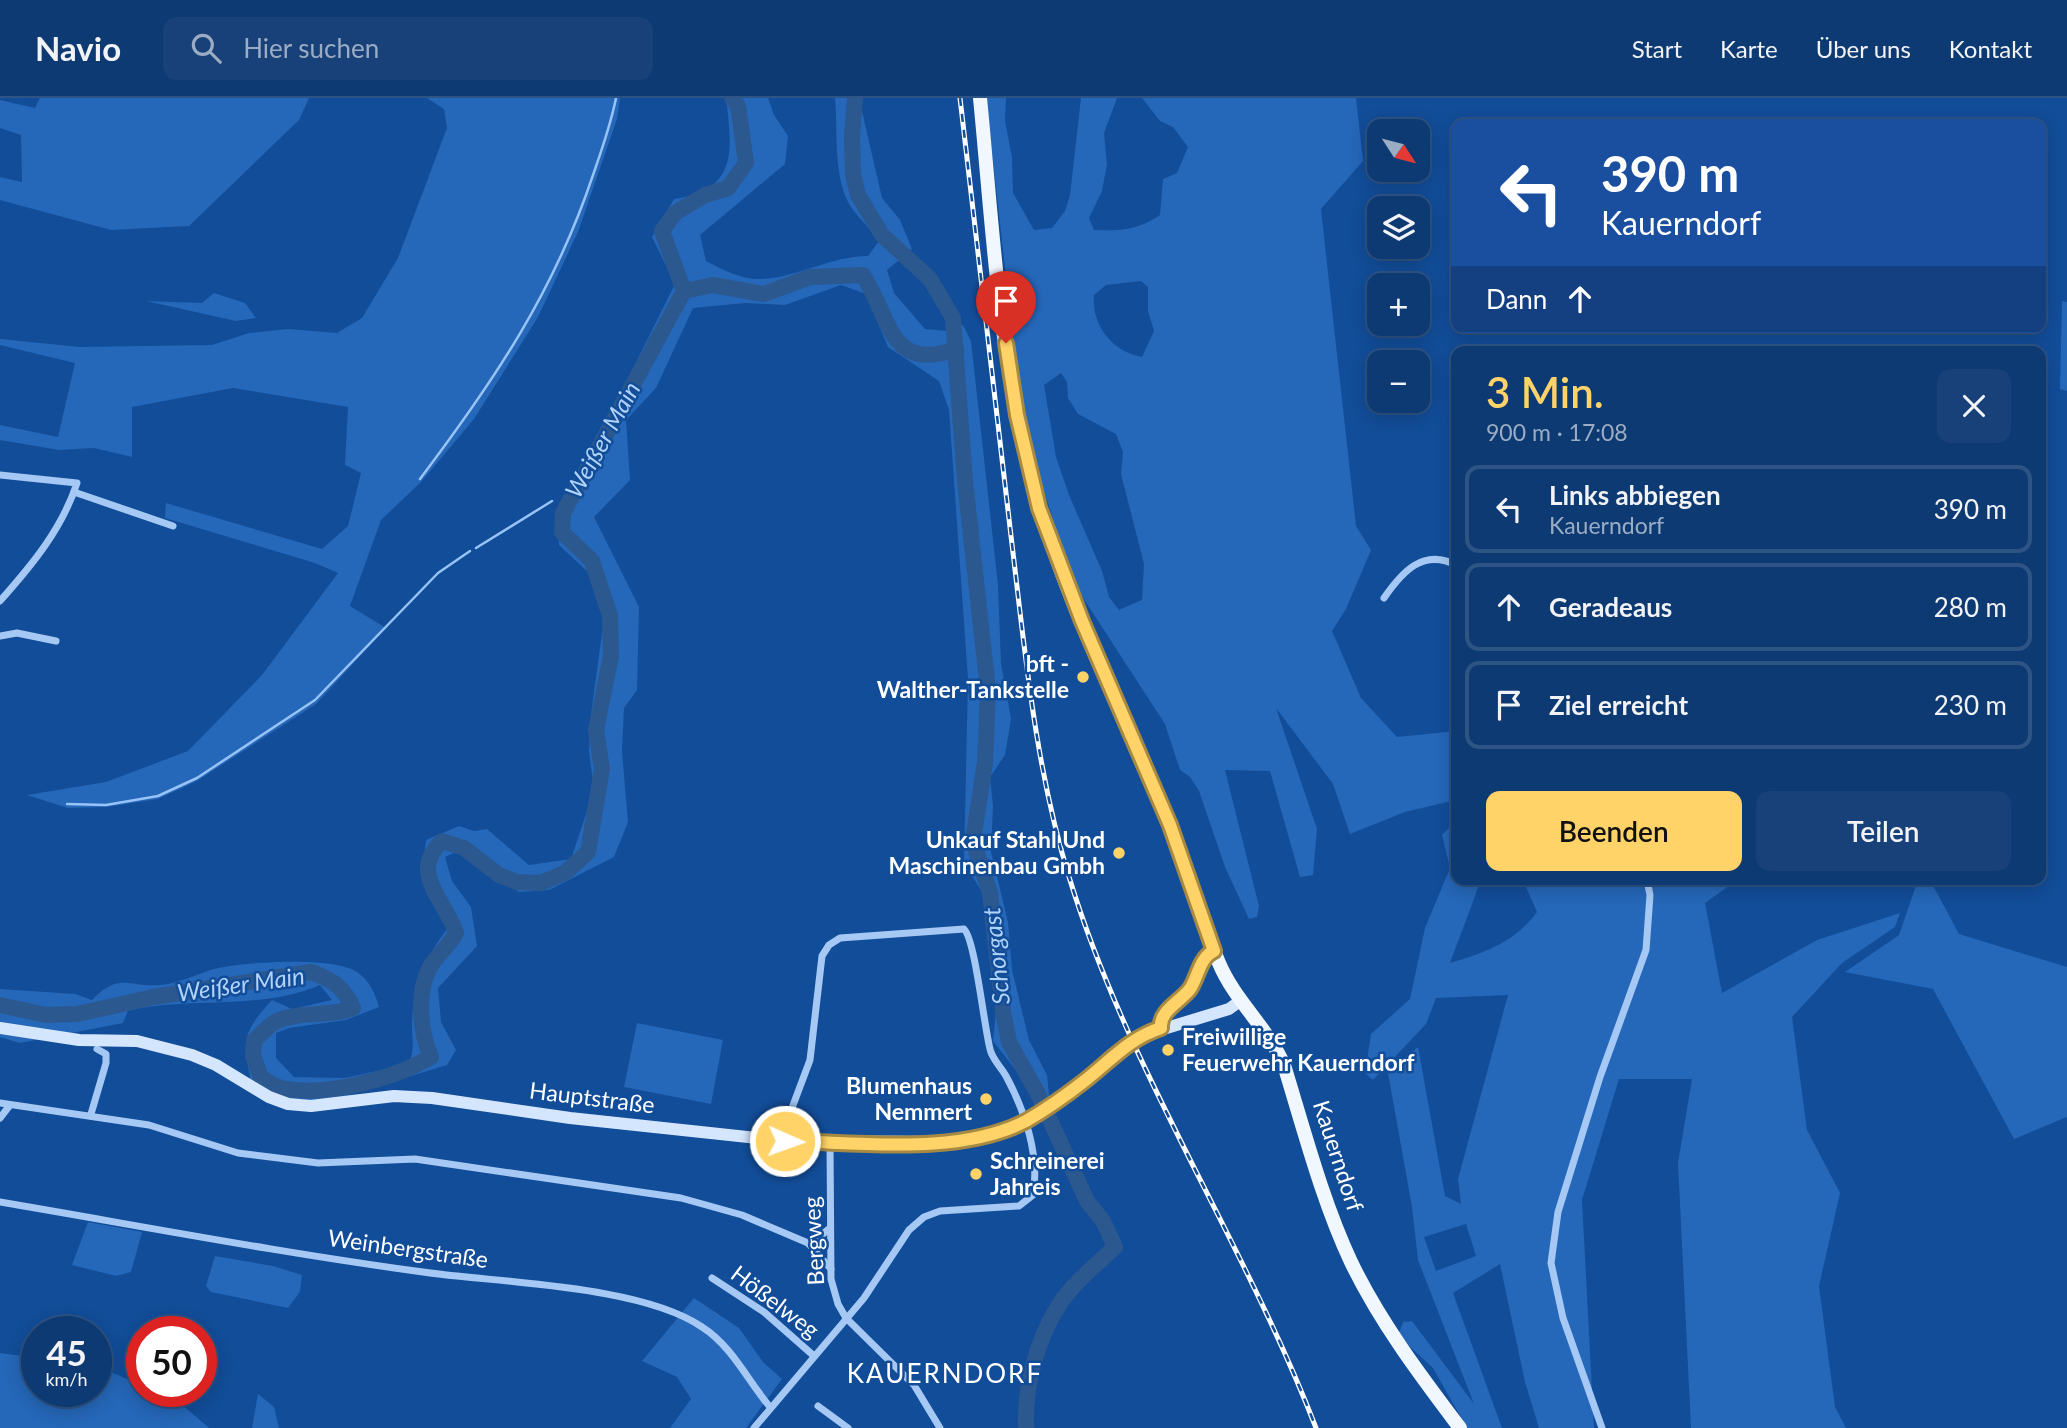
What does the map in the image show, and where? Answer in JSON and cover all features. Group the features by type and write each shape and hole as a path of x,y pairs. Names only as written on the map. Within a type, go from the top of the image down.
{"main road":[{"name":"Kauerndorf","path":"980,98 1002,319 1017,415 1039,508 1082,621 1170,825 1214,951 1240,1001 1266,1032 1284,1065 1338,1229 1384,1323 1460,1428"},
{"name":"Hauptstraße","path":"0,1028 79,1040 137,1041 182,1052 216,1065 269,1097 288,1104 327,1105 394,1096 432,1098 570,1118 785,1141 949,1142 991,1135 1030,1118 1065,1095 1120,1049 1161,1028 1229,1009 1240,1001"}],"street":[{"path":"0,475 76,483 56,530 32,565 0,601"},
{"path":"74,492 173,526"},
{"path":"1384,598 1405,572 1421,560 1441,558 1451,563"},
{"path":"0,636 17,633 56,641"},
{"path":"1602,1428 1563,1318 1551,1264 1558,1212 1600,1077 1646,950 1650,895 1648,885"},
{"path":"754,1428 864,1298 893,1251 924,1217 940,1211 987,1209 1027,1203 1033,1195 1036,1182 1030,1118 991,1054 969,933 964,929 840,938 829,945 822,956 810,1060 786,1124 785,1141"},
{"name":"Hauptstraße","path":"1161,1028 1160,1019 1164,1013 1181,1000 1193,985 1205,959 1214,951"},
{"path":"92,1114 106,1063 106,1054 97,1049"},
{"path":"0,1103 92,1114 149,1125 238,1153 318,1163 415,1158 681,1198 742,1216 808,1243 831,1269"},
{"path":"0,1118 10,1105"},
{"name":"Bergweg","path":"830,1142 831,1269 838,1304 846,1318"},
{"name":"Weinbergstraße","path":"0,1202 312,1255 614,1296 667,1310 702,1326 725,1346 770,1407"},
{"path":"808,1243 817,1240 830,1227"},
{"name":"Hößelweg","path":"712,1278 764,1312 814,1356"},
{"path":"846,1318 914,1385 940,1428"},
{"path":"818,1406 848,1428"}],"shaded area":[{"path":"40,98 309,98 299,120 189,226 111,230 0,200 0,177 22,182 21,135 0,128 0,100 35,108"},
{"path":"427,98 620,98 617,119 578,232 538,317 474,419 421,482 381,520 350,606 386,628 316,704 197,781 158,799 106,807 68,808 27,795 106,782 188,751 262,675 338,573 315,563 165,518 166,503 322,549 348,526 361,473 345,465 348,407 233,388 132,407 132,457 94,448 59,450 0,440 0,425 58,437 75,363 0,345 0,339 80,347 212,345 249,333 288,329 337,333 362,318 398,258 447,128 444,109"},
{"path":"726,98 768,98 774,115 788,136 785,164 700,235 706,261 740,276 762,279 789,275 841,259 868,256 879,241 848,202 840,177 837,151 835,98 859,98 882,198 900,220 912,249 887,270 894,293 925,329 947,331 963,325 971,341 998,585 1001,664 1011,719 1005,755 990,777 993,806 991,852 1008,922 1012,970 1029,1040 1047,1075 1050,1104 1039,1110 1036,1096 993,1041 997,1001 990,961 993,943 987,900 964,863 968,679 949,410 939,381 888,347 866,294 841,285 785,305 745,303 693,308 656,388 626,420 630,480 594,517 639,607 637,690 624,708 622,752 628,822 614,857 549,890 519,892 458,851 445,857 452,881 471,907 477,946 438,988 441,1022 456,1050 447,1065 332,1100 286,1100 253,1091 246,1042 253,1024 272,1000 292,1009 332,1000 320,985 273,998 176,1004 128,1011 123,1023 20,1043 0,1037 0,989 75,994 92,1000 117,983 161,985 218,968 268,962 310,962 346,967 357,972 371,988 379,1007 346,1020 289,1028 276,1033 276,1058 294,1077 345,1078 409,1064 413,1049 412,1026 417,987 432,951 447,929 422,872 426,840 459,826 474,831 487,829 529,865 571,859 594,790 589,751 591,714 604,619 589,573 559,545 557,510 599,437 675,284 652,237 674,199 710,187 721,177 727,164 730,134"},
{"path":"986,98 1006,98 1005,121 1012,157 1013,193 1034,230 1052,228 1065,211 1070,195 1081,98 1117,98 1104,133 1107,164 1102,191 1089,218 1094,230 1121,230 1137,227 1160,215 1163,179 1177,173 1188,147 1173,127 1160,121 1142,98 1356,98 1363,161 1321,209 1356,526 1371,550 1346,609 1332,631 1361,698 1397,737 1451,732 1451,801 1405,812 1350,834 1333,784 1276,708 1317,829 1313,875 1300,877 1270,771 1225,770 1259,906 1257,917 1249,919 1225,867 1199,791 1190,777 1180,770 1165,724 1074,584 1029,445 1013,339","holes":["1141,281 1148,287 1148,311 1154,331 1142,357 1121,349 1106,335 1096,316 1094,295 1106,285","1061,373 1067,382 1068,398 1078,414 1116,434 1123,452 1121,474 1144,564 1142,600 1119,610 1109,597 1102,571 1069,495 1056,457 1044,385"]},
{"path":"214,293 245,303 256,318 236,321 146,301 202,303"},
{"path":"2062,301 2067,302 2067,391 2060,389"},
{"path":"1451,826 1451,885 1479,885 1450,963 1498,945 1528,922 1537,912 1527,885 1730,885 1705,903 1722,993 1817,940 1900,913 1895,927 1842,963 1792,1017 1807,1130 1840,1193 1819,1286 1835,1407 1846,1428 1691,1428 1678,1163 1692,1079 1619,1079 1582,1200 1594,1428 1539,1428 1525,1382 1500,1264 1453,1293 1502,1428 1467,1428 1433,1368 1398,1336 1403,1322 1412,1321 1474,1404 1418,1260 1412,1207 1388,1073 1418,1047 1445,1196 1461,1204 1458,1179 1508,995 1436,998 1426,1024 1373,1080 1365,1073 1371,1034 1410,999 1425,928 1450,868 1442,835","holes":["1466,1224 1476,1256 1436,1271 1424,1237"]},
{"path":"1916,885 1933,885 1959,934 2067,967 2067,1117 2014,1139 1933,989 1845,972 1899,935"},
{"path":"637,1023 723,1040 711,1104 624,1087"},
{"path":"88,1222 142,1232 131,1272 116,1276 72,1265"},
{"path":"215,1256 273,1266 302,1275 300,1292 288,1308 211,1292 206,1286"},
{"path":"694,1298 739,1328 763,1362 782,1379 746,1428 670,1428 691,1399 677,1377 642,1361"},
{"path":"0,1353 21,1356 21,1407 112,1407 112,1373 126,1378 126,1407 184,1407 209,1428 0,1428"},
{"path":"258,1394 274,1407 279,1428 252,1428"}],"waterway":[{"path":"420,479 497,371 541,297 577,218 603,146 616,98"},
{"name":"Weißer Main","path":"0,1005 46,1015 77,1014 154,997 311,972 337,985 353,1008 334,1013 294,1016 272,1024 254,1041 253,1055 261,1078 286,1089 303,1091 341,1088 380,1079 431,1057 422,1024 423,988 430,967 456,933 432,886 428,864 432,853 442,841 464,848 499,875 517,882 541,883 566,872 588,852 602,769 596,730 611,656 610,616 592,561 562,532 563,513 684,291 662,231 675,213 705,195 728,188 746,163 738,106 732,98"},
{"name":"Schorgast","path":"855,98 853,174 858,195 882,235 930,279 953,318 965,481 988,690 985,762 973,841 990,893 1009,1042 1038,1094 1087,1201 1103,1221 1115,1247 1071,1289 1051,1318 1038,1348 1030,1380 1026,1428"},
{"name":"Schorgast","path":"684,291 713,285 764,294 810,277 863,275 895,338 905,348 918,354 934,355 956,349"},
{"path":"476,548 552,501"},
{"path":"67,804 106,805 158,796 197,778 315,700 438,573 470,551"}],"railway":[{"path":"960,98 1027,666 1040,752 1058,838 1095,951 1123,1020 1255,1290 1316,1428"}],"place":[{"name":"bft - Walther-Tankstelle","path":"1083,677"},
{"name":"Unkauf Stahl Und Maschinenbau Gmbh","path":"1119,853"},
{"name":"Freiwillige Feuerwehr Kauerndorf","path":"1168,1050"},
{"name":"Blumenhaus Nemmert","path":"986,1099"},
{"name":"Schreinerei Jahreis","path":"976,1174"}],"district":[{"name":"KAUERNDORF","path":"945,1374"}],"route":[{"path":"785,1141 949,1142 991,1135 1025,1121 1089,1077 1132,1040 1161,1028 1160,1019 1164,1013 1181,1000 1193,985 1208,954 1214,951 1188,869 1082,621 1039,508 1017,415 1006,343"}]}
